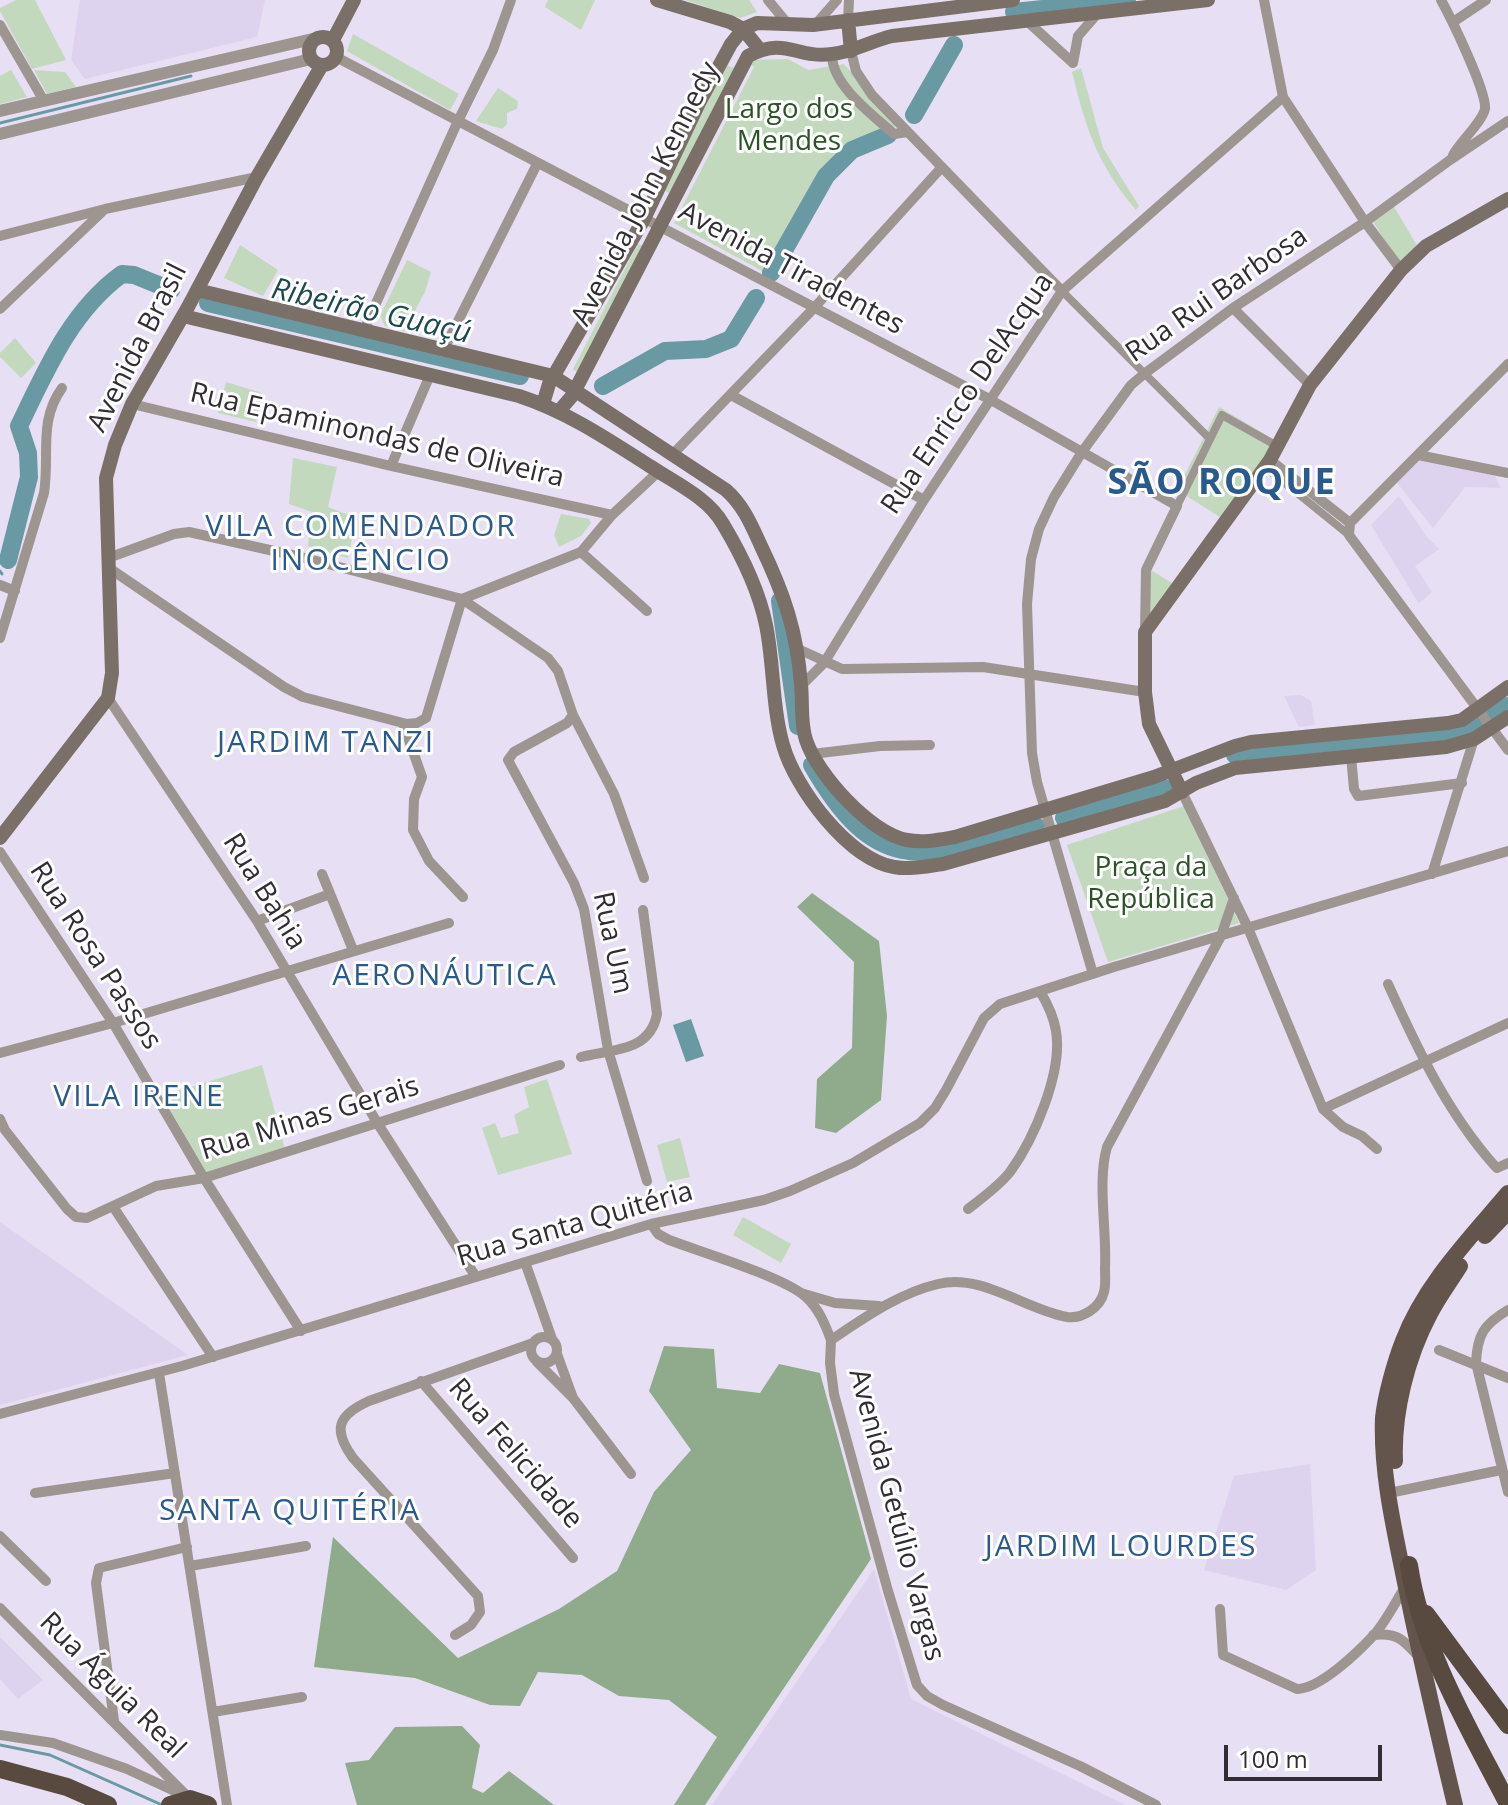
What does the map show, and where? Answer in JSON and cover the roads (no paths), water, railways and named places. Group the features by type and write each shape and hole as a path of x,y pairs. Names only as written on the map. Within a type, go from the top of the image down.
{"highway":[{"path":"1409,1565 1424,1626 1445,1680 1508,1804"},
{"path":"1419,1605 1508,1725"},
{"path":"0,1769 67,1787 108,1805"},
{"path":"170,1805 199,1802"}],"main road":[{"path":"333,40 354,0"},
{"path":"657,0 730,22 743,29 760,50"},
{"name":"Avenida John Kennedy","path":"559,411 569,400 745,58 777,46 811,54 832,54 851,51 892,36 1208,0"},
{"path":"743,29 757,23 815,25 1006,1 1001,23"},
{"path":"848,20 851,51"},
{"name":"Avenida John Kennedy","path":"543,404 544,393 553,376 644,219 699,103 731,44 743,29"},
{"path":"317,38 333,40 337,45 336,57 330,63 317,62 310,45 317,38"},
{"name":"Avenida Brasil","path":"108,698 112,673 106,478 118,436 132,404 183,316 317,62"},
{"path":"1182,792 1149,724 1145,692 1145,632 1267,464 1310,385 1401,270 1426,246 1508,199"},
{"path":"197,290 553,376 726,490 745,511 788,605 802,685 803,730 812,754 838,791 857,810 882,829 903,839 927,842 955,837 1172,770 1251,742 1462,720 1508,687"},
{"path":"183,316 543,404 585,425 691,492 723,522 759,599 766,625 783,746 810,800 854,847 885,865 907,868 943,864 1165,801 1235,768 1446,747 1474,739 1508,717"},
{"path":"519,396 528,385 528,369"},
{"path":"585,425 588,410 598,404"},
{"path":"0,838 108,698"},
{"path":"1409,1565 1384,1455 1383,1414 1402,1342 1421,1302 1461,1248 1508,1193"},
{"path":"1455,1805 1398,1547 1394,1443 1407,1372 1429,1315 1467,1255 1508,1212"}],"street":[{"path":"364,330 493,50 511,0"},
{"path":"768,0 787,23"},
{"path":"815,25 837,0"},
{"path":"848,20 849,0"},
{"path":"1264,0 1283,97 1365,222 1401,270"},
{"path":"1441,0 1482,94 1485,110 1450,160"},
{"path":"1453,22 1486,0"},
{"path":"1027,21 1073,63 1078,36 1098,13"},
{"path":"0,25 44,101"},
{"path":"0,111 317,38"},
{"path":"851,51 856,71 872,95 1210,439"},
{"path":"832,54 831,61 847,91 894,134 908,132"},
{"name":"Avenida Tiradentes","path":"336,57 991,400 1177,506"},
{"path":"221,60 226,80"},
{"path":"0,134 226,80 317,62"},
{"name":"Rua Enricco DelAcqua","path":"802,685 824,663 924,500 1062,291 1283,97"},
{"name":"Rua Rui Barbosa","path":"1050,834 1032,753 1027,604 1031,559 1039,529 1054,497 1082,452 1131,385 1144,374 1233,308 1365,222 1508,121"},
{"path":"444,349 537,164"},
{"path":"673,454 813,309 942,167"},
{"path":"0,236 105,209 257,177"},
{"path":"0,309 105,209"},
{"path":"1233,308 1310,385"},
{"path":"1349,535 1350,523 1508,364"},
{"path":"391,466 430,375"},
{"path":"0,638 44,493 47,475 46,428 51,403 62,388"},
{"path":"731,395 924,500"},
{"name":"Rua Epaminondas de Oliveira","path":"132,404 612,515"},
{"path":"1145,632 1146,570 1222,415 1277,446"},
{"path":"1418,455 1508,473"},
{"path":"1267,464 1350,523"},
{"path":"1267,464 1349,535 1505,746"},
{"path":"462,599 581,552 612,515 658,472"},
{"path":"108,563 174,534 189,532 301,557 462,599 548,658 558,671 573,715 614,794 644,878"},
{"path":"581,552 647,611"},
{"path":"108,563 284,687 303,697 403,723 417,723 427,715 462,599"},
{"path":"0,585 15,591"},
{"path":"796,648 842,669 983,667 1145,692"},
{"name":"Rua Bahia","path":"108,698 257,921 378,1124 476,1277"},
{"name":"Rua Um","path":"573,715 567,723 514,752 508,760 574,883 584,909 608,1050 647,1181"},
{"path":"403,723 422,777 414,799 413,830 429,861 463,897"},
{"path":"1432,874 1474,739"},
{"path":"812,754 880,746 930,745"},
{"path":"1351,756 1354,789 1358,796 1462,783"},
{"path":"1182,792 1248,928 1323,1109 1343,1127 1362,1136 1377,1149"},
{"path":"1050,834 1093,974"},
{"name":"Rua Santa Quitéria","path":"0,1414 159,1373 651,1224 764,1200 790,1191 853,1163 920,1123 935,1108 946,1090 984,1018 1000,1004 1508,851"},
{"name":"Rua Rosa Passos","path":"0,852 113,1023 204,1178 301,1331"},
{"path":"322,874 353,950"},
{"path":"257,921 330,894"},
{"name":"Avenida Getúlio Vargas","path":"1156,1805 1080,1766 943,1705 927,1696 917,1685 834,1394 831,1340 882,1306 941,1283 978,1285 1068,1317 1090,1312 1099,1303 1104,1293 1106,1237 1103,1162 1107,1147 1221,936 1234,898"},
{"path":"581,1057 641,1043 655,1025 657,1014 643,910"},
{"path":"0,1053 113,1023 449,923"},
{"path":"1388,984 1423,1062 1503,1165"},
{"path":"968,1209 1009,1173 1048,1096 1057,1035 1040,991"},
{"path":"1323,1109 1508,1023"},
{"name":"Rua Minas Gerais","path":"0,1119 5,1130 58,1198 76,1217 87,1218 156,1186 204,1178 560,1065"},
{"path":"114,1208 213,1357"},
{"path":"651,1224 658,1234 669,1240 764,1275 799,1293 835,1303 882,1306"},
{"path":"525,1262 539,1309 558,1347 557,1354 573,1398"},
{"path":"799,1293 814,1306 831,1340"},
{"path":"539,1309 535,1359 573,1398 631,1474"},
{"path":"1508,1310 1485,1328 1477,1343 1476,1363 1508,1492"},
{"path":"455,1635 471,1625 480,1612 478,1596 353,1458 341,1434 342,1422 350,1410 421,1381 511,1352 536,1340 552,1339"},
{"path":"1439,1350 1508,1378"},
{"path":"511,1352 551,1362 557,1354"},
{"path":"159,1373 227,1805"},
{"name":"Rua Felicidade","path":"421,1381 573,1558"},
{"path":"1394,1492 1501,1470"},
{"path":"35,1493 175,1473"},
{"path":"0,1536 46,1581"},
{"path":"190,1566 306,1546"},
{"path":"114,1722 96,1583 99,1568 187,1547"},
{"path":"1220,1609 1223,1655 1297,1689 1314,1686 1373,1635 1406,1585"},
{"name":"Rua Águia Real","path":"0,1608 199,1802"},
{"path":"1373,1635 1390,1633 1397,1636 1421,1660"},
{"path":"213,1712 302,1697"},
{"path":"0,1735 68,1748 127,1769 199,1802"}],"waterway":[{"path":"1014,12 1127,0"},
{"path":"914,115 954,45"},
{"path":"0,123 191,76"},
{"path":"771,273 826,176 852,150 888,135"},
{"name":"Ribeirão Guaçú","path":"8,560 29,477 28,453 19,426 62,343 88,305 122,274 134,275 171,290"},
{"path":"603,386 665,351 706,349 731,339 756,298"},
{"name":"Ribeirão Guaçú","path":"208,303 520,376"},
{"path":"780,601 798,726"},
{"path":"1235,755 1448,734 1480,724 1508,706"},
{"path":"812,765 836,802 859,828 883,843 907,851 934,851 963,846 1036,826"},
{"path":"1064,818 1164,788"},
{"path":"0,1745 50,1755 160,1804"}],"district":[{"name":"SÃO ROQUE","path":"1222,484"},
{"name":"VILA COMENDADOR INOCÊNCIO","path":"361,544"},
{"name":"JARDIM TANZI","path":"326,743"},
{"name":"AERONÁUTICA","path":"445,976"},
{"name":"VILA IRENE","path":"139,1097"},
{"name":"SANTA QUITÉRIA","path":"290,1511"},
{"name":"JARDIM LOURDES","path":"1121,1547"}],"park label":[{"name":"Largo dos Mendes","path":"789,126"},
{"name":"Praça da República","path":"1151,884"}]}
